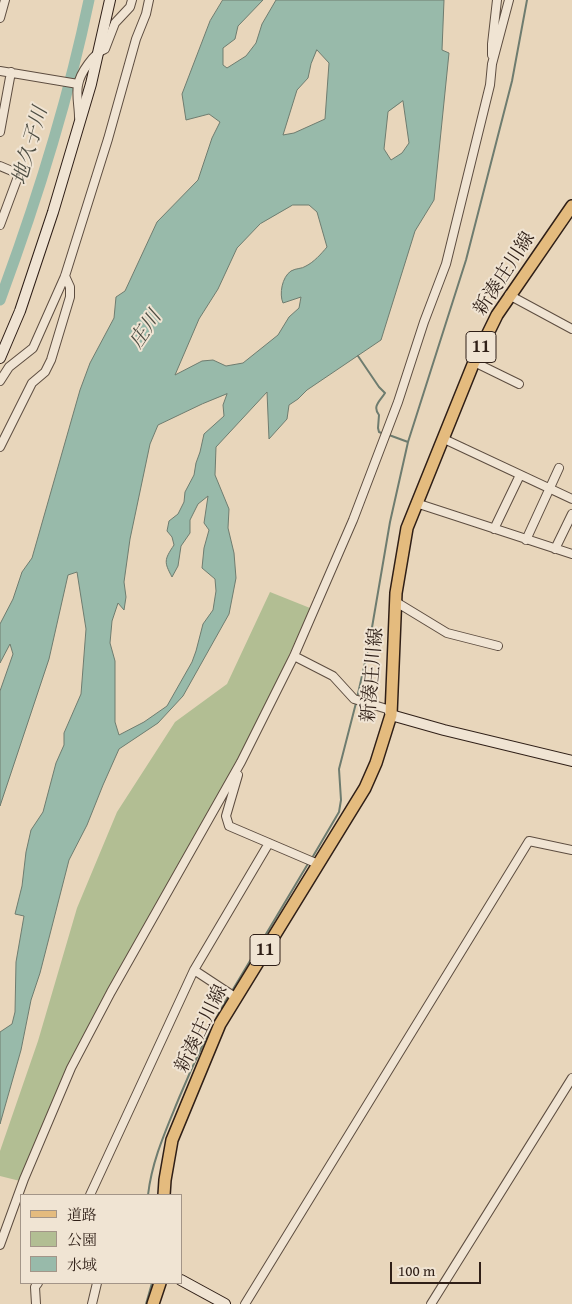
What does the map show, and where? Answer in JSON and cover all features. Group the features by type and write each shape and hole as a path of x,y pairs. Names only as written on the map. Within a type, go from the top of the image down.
{"main road":[{"path":"0,358 20,311 79,126 99,51 110,0"},
{"name":"新湊庄川線","path":"164,1194 164,1180 172,1140 220,1024 365,788 384,741 391,715 396,593 407,528 474,362 509,295 572,206"},
{"path":"391,715 572,761"},
{"path":"182,1281 225,1304"},
{"path":"153,1304 160,1284"}],"street":[{"path":"0,18 5,0"},
{"path":"79,126 78,84 93,56 105,48 115,23 130,7 132,0"},
{"path":"0,382 9,367 33,348 64,276 108,138 136,39 146,14 148,0"},
{"path":"0,1245 24,1179 71,1068 85,1039 241,762 294,656 374,469 446,264 490,85 497,0"},
{"path":"492,64 509,0"},
{"path":"0,71 78,84"},
{"path":"0,132 2,109 11,72"},
{"path":"0,166 19,174 0,225"},
{"path":"0,447 32,383 45,372 51,360 70,297 70,288 64,276"},
{"path":"509,295 572,329"},
{"path":"474,362 519,384"},
{"path":"444,439 572,499"},
{"path":"526,540 559,468"},
{"path":"494,529 520,475"},
{"path":"416,503 572,554"},
{"path":"556,549 572,514"},
{"path":"396,602 447,633 498,646"},
{"path":"294,656 333,676 357,700 387,709 391,715"},
{"path":"241,762 226,816 229,826 318,864"},
{"path":"245,1304 529,842 572,850"},
{"path":"90,1194 194,970 269,843"},
{"path":"194,970 236,997"},
{"path":"431,1304 572,1078"},
{"path":"36,1304 35,1287 37,1284"},
{"path":"92,1304 97,1284"}],"green space":[{"path":"270,592 310,608 303,625 257,724 90,1025 20,1181 0,1176 0,1151 38,1041 77,908 117,812 175,722 227,684"}],"water":[{"name":"庄川","path":"223,0 263,0 238,26 235,39 223,48 223,65 227,68 246,56 256,43 262,24 276,0 444,0 442,50 449,53 434,200 415,231 381,340 307,390 289,405 287,419 269,439 267,392 216,447 215,475 229,509 228,528 234,553 236,578 229,614 183,696 158,723 119,749 87,825 69,860 40,973 31,1000 21,1050 0,1124 0,1032 12,1024 15,1012 16,962 24,916 15,914 22,886 26,852 31,830 43,812 56,763 64,745 64,733 81,694 86,629 77,572 68,575 49,659 0,806 0,691 13,654 10,644 0,663 0,624 13,599 22,572 32,558 80,390 90,363 114,318 116,297 125,291 157,222 198,180 212,138 220,122 209,114 186,120 182,94 210,21","holes":["317,50 329,63 325,119 294,133 283,135 297,90 308,78","403,101 409,143 402,153 391,160 384,149 388,112","293,205 309,205 317,212 327,247 309,264 303,268 291,271 285,277 282,286 281,295 283,303 301,297 299,308 289,317 278,335 243,363 226,366 213,360 202,361 175,375 199,319 218,289 237,248 260,224","227,394 223,405 224,416 204,434 194,475 185,492 184,502 178,514 169,521 167,531 172,537 174,545 166,561 172,577 178,566 181,546 190,533 190,520 198,504 208,496 204,523 209,530 204,548 202,568 215,579 216,591 213,610 203,624 192,662 167,706 144,722 119,735 115,722 115,661 110,643 112,621 118,603 124,610 126,597 124,582 130,539 150,444 158,425"]}],"waterway":[{"name":"地久子川","path":"0,300 50,152 81,38 89,0"},
{"path":"357,698 369,645 390,522 408,442 466,260 512,81 527,0"},
{"path":"358,356 385,393 376,409 379,415 379,432 384,434"},
{"path":"389,435 408,442"},
{"path":"312,858 339,812 341,800 339,769 356,703"},
{"path":"232,991 309,862"},
{"path":"148,1194 156,1157 169,1122 196,1058 229,995"},
{"path":"146,1304 152,1284"}]}
